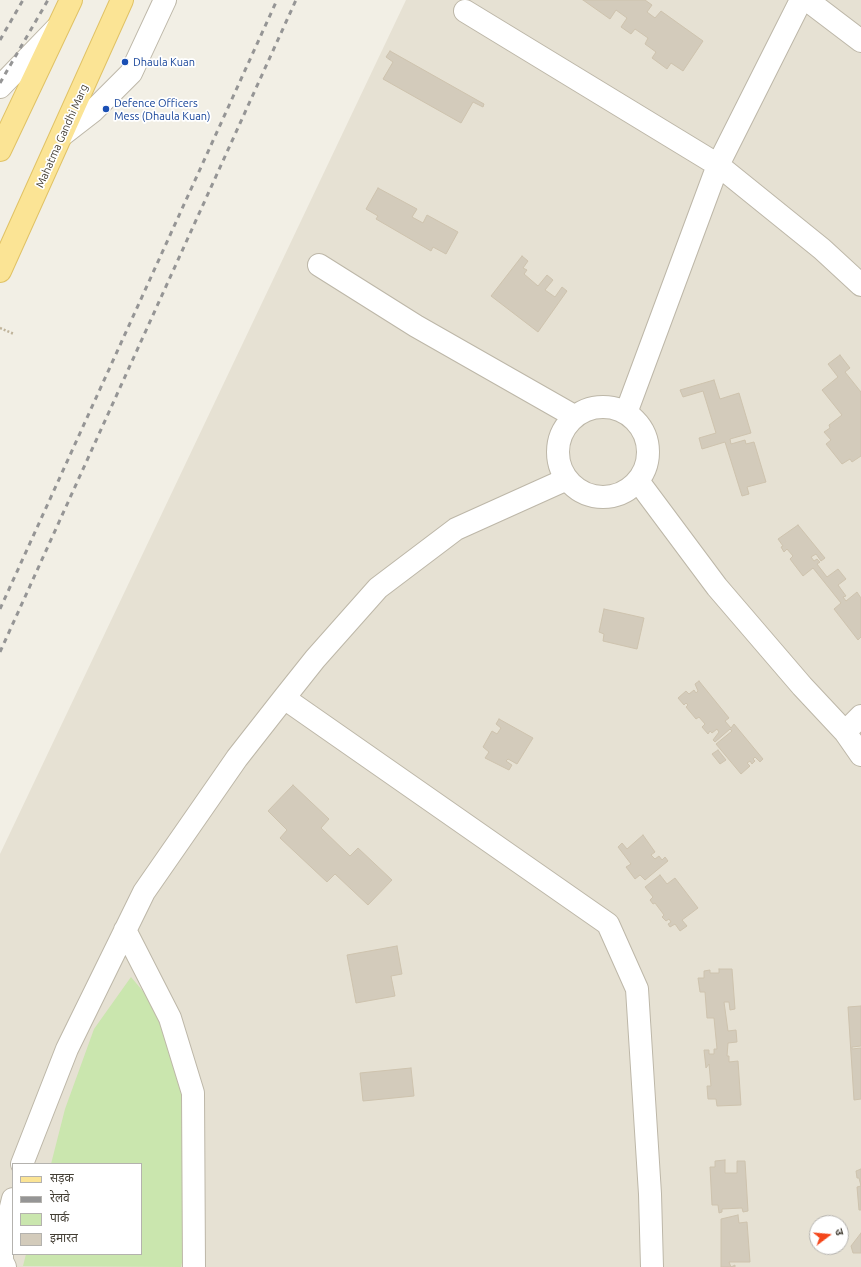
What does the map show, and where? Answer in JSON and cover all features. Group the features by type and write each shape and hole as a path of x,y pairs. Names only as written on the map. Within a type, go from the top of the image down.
{"main road":[{"path":"0,150 71,0"},
{"name":"Mahatma Gandhi Marg","path":"0,271 122,0"}],"street":[{"path":"62,135 93,111 132,74 165,0"},
{"path":"626,413 718,165 801,0"},
{"path":"807,0 861,40"},
{"path":"466,11 718,165 822,248 861,285"},
{"path":"0,87 59,25"},
{"path":"319,265 416,326 574,416"},
{"path":"598,406 615,408 626,413 636,421 646,437 648,457 644,471 638,481 628,490 613,496 591,496 576,489 566,479 560,467 557,446 565,425 574,416 598,406"},
{"path":"22,1163 67,1049 144,892 236,758 315,659 378,588 456,529 566,479"},
{"path":"638,481 717,587 802,686 845,732 861,755"},
{"path":"284,698 608,924 637,988 650,1194 652,1267"},
{"path":"845,732 861,716"},
{"path":"126,930 170,1018 193,1093 194,1267"},
{"path":"5,1267 2,1261 2,1244 12,1203"}],"path":[{"path":"0,328 14,334"}],"shaded area":[{"path":"406,0 861,0 861,1267 0,1267 0,854"}],"green space":[{"path":"131,977 152,1002 187,1090 185,1249 181,1267 23,1266 26,1255 142,1255 142,1163 51,1163 65,1109 94,1029"}],"building":[{"path":"583,0 645,0 652,5 647,12 655,18 661,11 703,41 683,71 671,63 667,69 652,58 656,52 645,44 648,38 635,29 631,34 621,27 627,18 616,10 610,19"},
{"path":"390,51 484,104 483,107 473,102 461,123 383,79 393,62 386,57"},
{"path":"378,188 417,209 412,217 423,223 427,215 458,232 446,254 433,247 431,251 376,219 378,216 366,209"},
{"path":"522,256 528,261 523,268 527,270 524,274 538,286 547,275 553,280 545,290 555,297 562,287 567,291 538,332 491,296"},
{"path":"840,355 850,368 845,372 861,392 861,456 852,462 850,459 842,464 826,444 831,440 824,432 830,428 829,425 842,415 822,390 838,377 828,364"},
{"path":"714,380 720,399 739,393 751,433 730,439 731,444 745,440 746,444 754,442 766,482 747,487 749,494 742,496 725,442 702,449 699,438 716,433 703,391 683,397 680,390"},
{"path":"798,525 825,558 821,561 816,554 811,557 814,561 817,559 820,562 817,564 827,577 838,569 846,579 838,585 846,596 843,597 846,601 857,592 861,598 861,637 858,640 834,609 841,603 813,568 803,576 790,559 793,556 787,549 784,552 781,547 783,546 778,539"},
{"path":"604,609 644,618 637,649 603,641 604,634 599,632"},
{"path":"699,681 729,718 725,721 731,728 734,724 763,759 760,762 755,757 753,759 755,761 752,764 750,761 747,763 750,766 741,774 716,744 732,731 730,729 715,742 713,740 719,732 717,729 712,733 710,731 708,734 702,727 705,724 699,717 696,719 686,707 688,705 686,703 684,705 678,698 686,691 689,694 694,690 696,693 698,691 695,684"},
{"path":"499,719 533,738 517,764 508,759 506,761 512,765 509,770 485,758 489,752 483,747 492,731 497,734 501,728 496,724"},
{"path":"718,750 726,760 720,764 712,754"},
{"path":"293,785 329,819 321,828 350,856 358,848 392,880 368,905 335,874 327,882 280,838 287,830 268,811"},
{"path":"643,835 655,852 651,855 655,859 659,856 662,860 665,857 668,861 645,880 640,875 635,879 626,867 631,864 618,847 622,843 627,849"},
{"path":"660,875 667,884 675,878 698,908 682,920 687,926 680,931 675,924 670,927 668,924 671,922 669,919 666,921 662,917 664,915 655,903 653,904 650,900 653,897 645,887"},
{"path":"397,946 402,974 391,976 395,996 356,1003 347,955"},
{"path":"719,969 732,969 735,1009 730,1010 729,1002 724,1002 728,1031 736,1030 737,1042 728,1043 727,1056 729,1056 729,1062 738,1061 741,1105 717,1106 716,1099 708,1099 707,1086 711,1086 709,1064 706,1068 704,1050 709,1050 709,1054 714,1054 714,1049 717,1049 714,1018 707,1018 705,992 700,992 698,978 704,978 704,971 710,970 710,973 719,973"},
{"path":"861,1006 861,1046 852,1047 852,1049 861,1048 861,1099 854,1100 848,1007"},
{"path":"411,1068 414,1096 363,1101 360,1073"},
{"path":"725,1160 725,1173 737,1173 737,1161 745,1161 748,1211 743,1212 742,1208 722,1209 722,1212 719,1213 718,1205 712,1205 710,1167 715,1167 715,1161"},
{"path":"861,1169 861,1186 859,1178 857,1178 856,1171"},
{"path":"861,1186 861,1210 859,1210 857,1187"},
{"path":"738,1215 739,1223 747,1222 750,1262 729,1262 731,1267 721,1267 721,1219"},
{"path":"861,1233 861,1253 853,1253 851,1246"}],"railway":[{"path":"0,40 23,0"},
{"path":"0,83 48,0"},
{"path":"0,609 277,0"},
{"path":"0,652 296,0"}],"place":[{"name":"Dhaula Kuan","path":"125,62"},
{"name":"Defence Officers Mess (Dhaula Kuan)","path":"106,109"}]}
